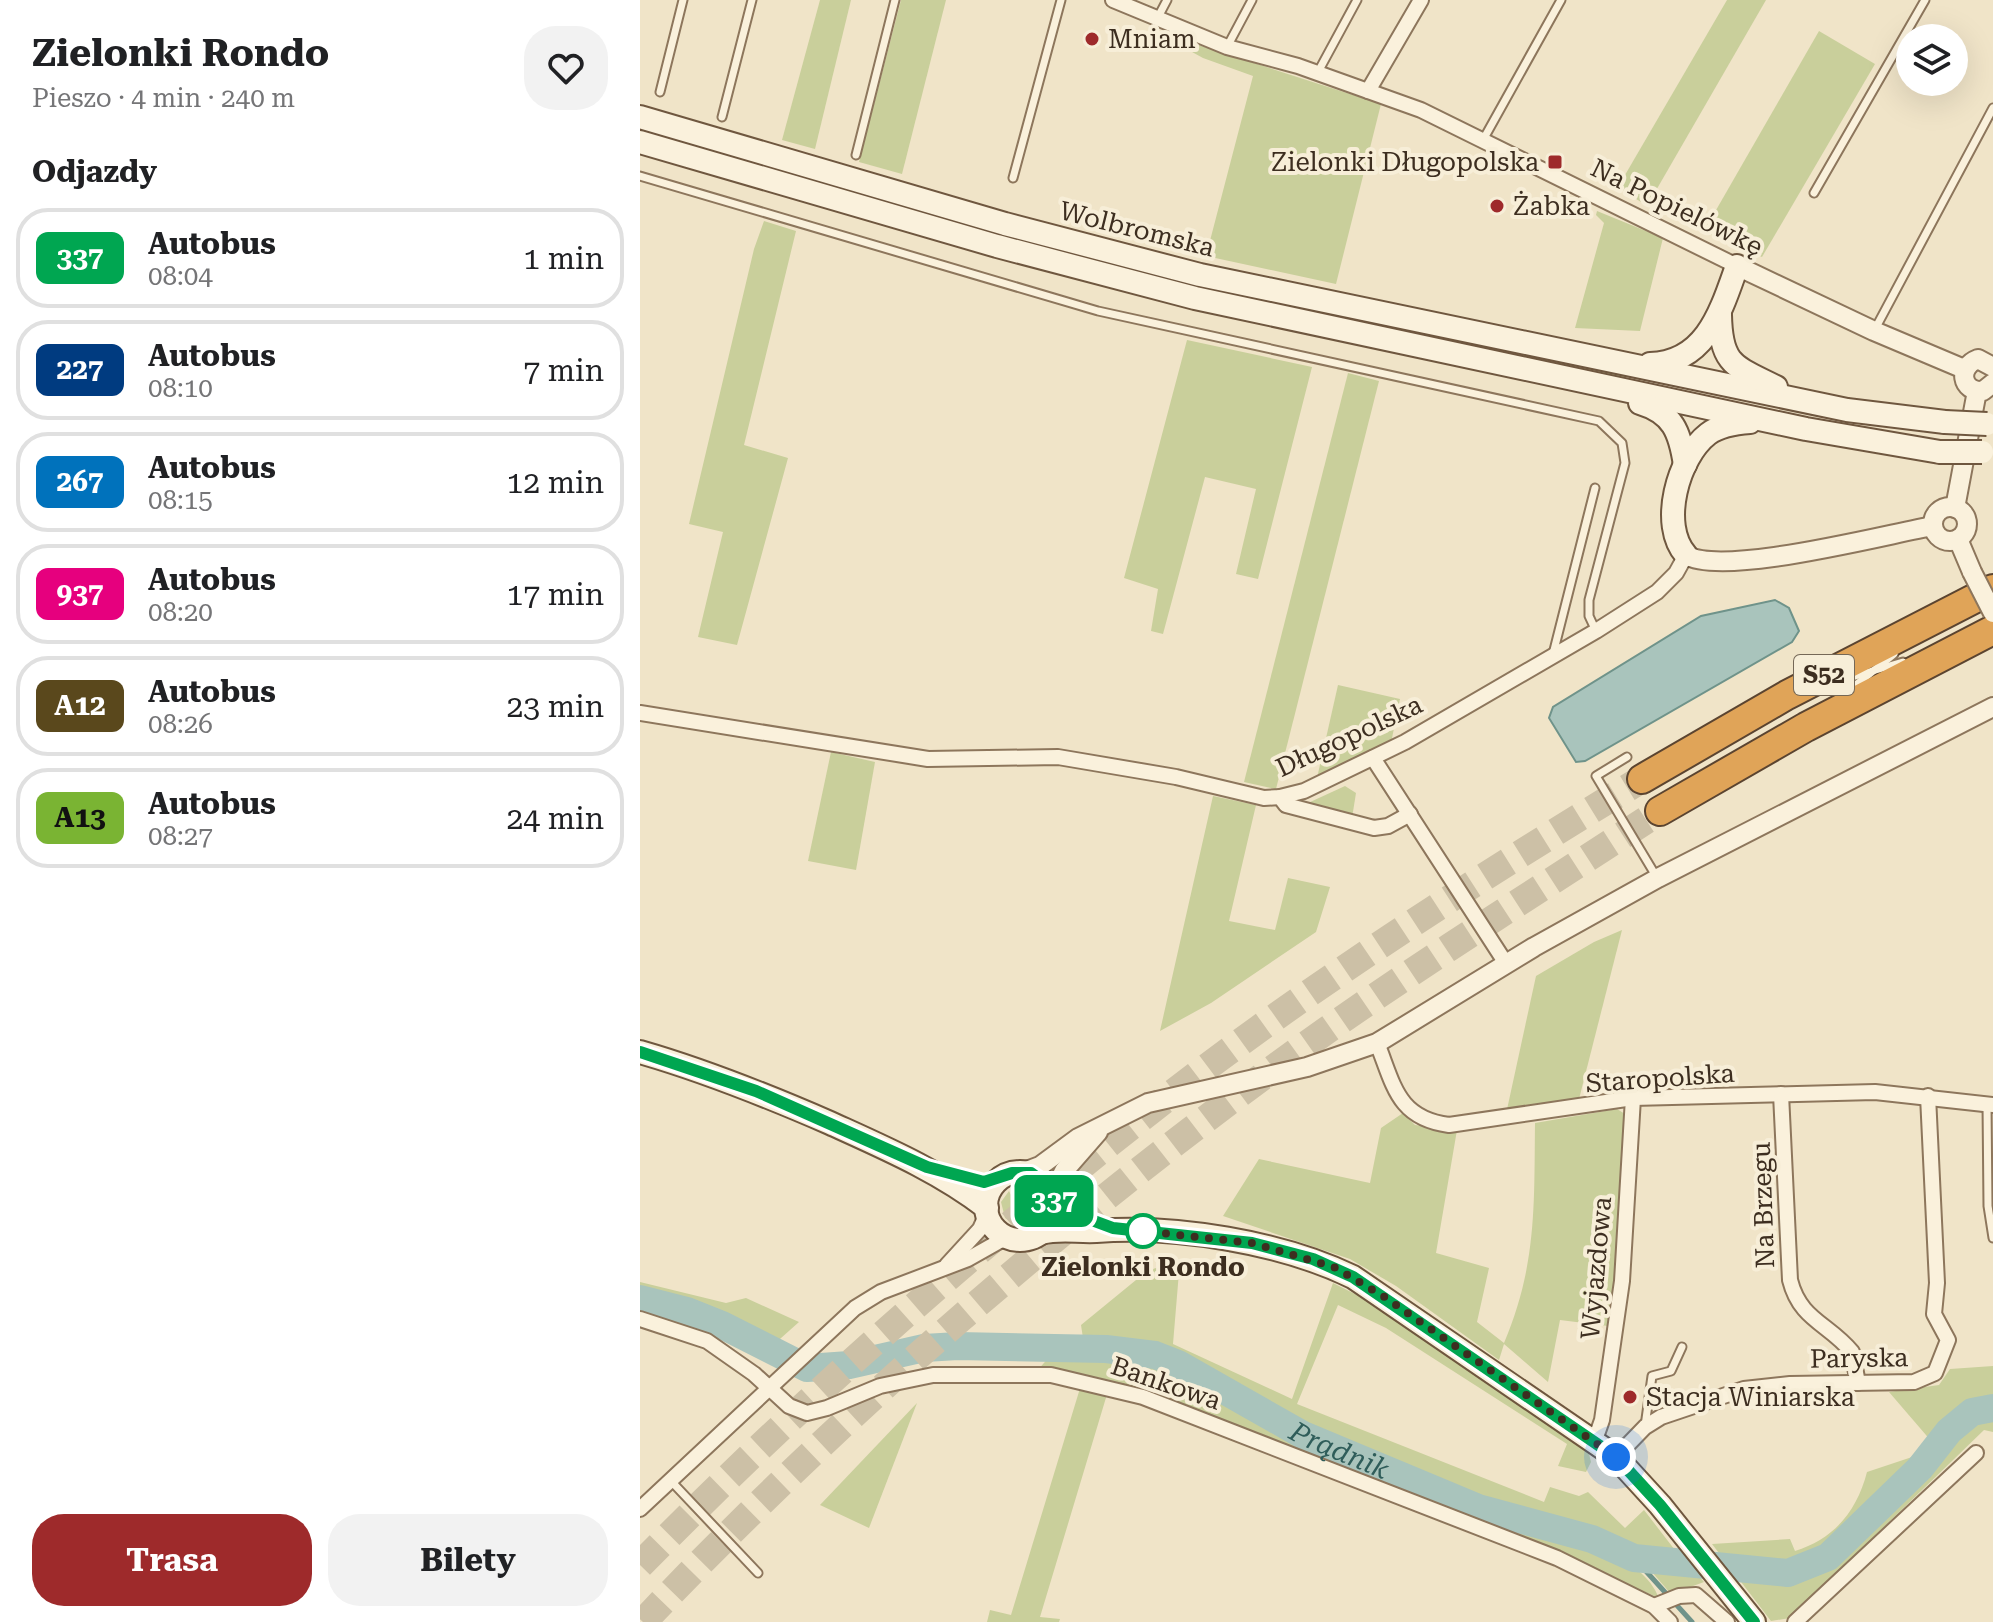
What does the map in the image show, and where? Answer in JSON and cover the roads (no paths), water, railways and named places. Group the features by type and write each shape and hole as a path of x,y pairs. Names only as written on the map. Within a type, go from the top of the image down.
{"highway":[{"name":"S52","path":"1634,768 1787,695 1941,614 1982,580"},
{"name":"S52","path":"1660,811 1806,727 1993,630"}],"main road":[{"name":"Wolbromska","path":"640,117 1005,224 1200,275 1802,400 1945,422 1990,424"},
{"name":"Wolbromska","path":"640,142 997,246 1195,298 1586,383"},
{"path":"1629,365 1675,360 1705,340 1720,313 1737,266"},
{"path":"1720,313 1721,342 1730,361 1802,400"},
{"path":"1586,383 1864,441 1940,452 1988,451"},
{"path":"1586,383 1654,408 1668,417 1680,436 1685,465"},
{"path":"1686,555 1676,536 1674,524 1674,504 1685,465 1705,436 1717,428 1765,421"},
{"path":"640,1052 756,1091 927,1167 984,1182 1024,1172 1042,1179 1053,1198 1066,1211 1113,1228"},
{"path":"927,1167 987,1211"},
{"path":"999,1180 990,1191 987,1211 992,1225 1007,1237 1024,1239 1041,1233 1113,1228 1252,1243 1334,1267 1383,1296 1616,1457 1689,1540 1754,1622"},
{"path":"1041,1233 1053,1215 1053,1198"}],"street":[{"name":"Na Popielówkę","path":"1113,0 1227,47 1318,73 1421,110 1737,266 1874,331 1964,369"},
{"path":"1368,91 1421,0"},
{"path":"1978,359 1990,374 1965,383 1964,369 1978,359"},
{"path":"1955,508 1990,374"},
{"path":"1933,526 1939,512 1955,508"},
{"path":"1933,526 1942,539 1958,539 1965,532 1966,523 1955,508"},
{"path":"1686,555 1705,563 1743,562 1933,526"},
{"path":"1958,539 1982,580 1993,613"},
{"name":"Długopolska","path":"640,713 928,759 1058,757 1176,777 1264,798 1280,797 1304,791 1373,758 1596,631 1657,592 1676,573 1686,555"},
{"path":"1024,1172 1040,1166 1105,1124 1157,1101 1307,1067 1377,1043 1658,878 1993,707"},
{"path":"1373,758 1507,965"},
{"path":"1280,797 1286,805 1369,827 1388,826 1410,814"},
{"name":"Staropolska","path":"1377,1043 1399,1099 1413,1114 1431,1123 1449,1125 1633,1098 1875,1092 1990,1105"},
{"name":"Na Brzegu","path":"1781,1094 1790,1280 1795,1300 1810,1318 1852,1352 1858,1383"},
{"name":"Paryska","path":"1616,1457 1645,1427 1744,1389 1922,1380 1935,1373 1948,1340 1934,1314 1937,1283 1928,1096"},
{"name":"Wyjazdowa","path":"1595,1440 1602,1420 1622,1281 1633,1098"},
{"path":"1053,1198 1064,1171 1105,1124"},
{"path":"944,1268 980,1229 987,1211"},
{"path":"640,1509 855,1308 881,1292 968,1259 1007,1237"},
{"name":"Bankowa","path":"640,1319 707,1341 789,1406 807,1413 880,1386 933,1375 1051,1375 1095,1383 1156,1402 1557,1558 1654,1606 1670,1622"},
{"path":"1795,1622 1976,1453"},
{"path":"1654,1606 1679,1596 1696,1595 1727,1622"}],"lane":[{"path":"660,92 683,0"},
{"path":"722,117 752,0"},
{"path":"856,155 895,0"},
{"path":"1013,178 1061,0"},
{"path":"1157,19 1167,0"},
{"path":"1227,47 1252,0"},
{"path":"1318,73 1357,0"},
{"path":"1483,140 1561,0"},
{"path":"1814,193 1925,0"},
{"path":"1874,331 1993,108"},
{"path":"640,176 1098,311 1599,421 1622,443 1625,463 1589,600 1589,616 1596,631"},
{"path":"1552,656 1595,488"},
{"path":"1806,727 1941,614"},
{"path":"1787,695 1959,647"},
{"path":"1634,768 1596,776 1658,878"},
{"path":"1990,1105 1988,1206 1993,1238"},
{"path":"1645,1427 1652,1376 1671,1371 1682,1347"},
{"path":"671,1481 758,1573"}],"water":[{"path":"1775,600 1789,608 1799,631 1792,642 1585,761 1576,762 1549,718 1553,707 1701,616"}],"waterway":[{"name":"Prądnik","path":"640,1299 687,1311 722,1325 807,1368 849,1365 924,1348 958,1346 1106,1349 1155,1355 1178,1364 1303,1435 1478,1508 1592,1539 1634,1558 1788,1573 1828,1557 1920,1468 1949,1431 1972,1412 1993,1408"},
{"path":"1634,1558 1692,1622"}],"tunnel":[{"path":"640,1565 767,1440 899,1320 1034,1205 1173,1093 1286,1009 1403,930 1642,779"},
{"path":"643,1622 788,1476 864,1405 940,1336 1099,1203 1310,1042 1660,811"}],"place":[{"name":"Mniam","path":"1092,39"},
{"name":"Zielonki Długopolska","path":"1555,162"},
{"name":"Żabka","path":"1497,206"},
{"name":"Zielonki Rondo","path":"1143,1231"},
{"name":"Stacja Winiarska","path":"1630,1397"}]}
